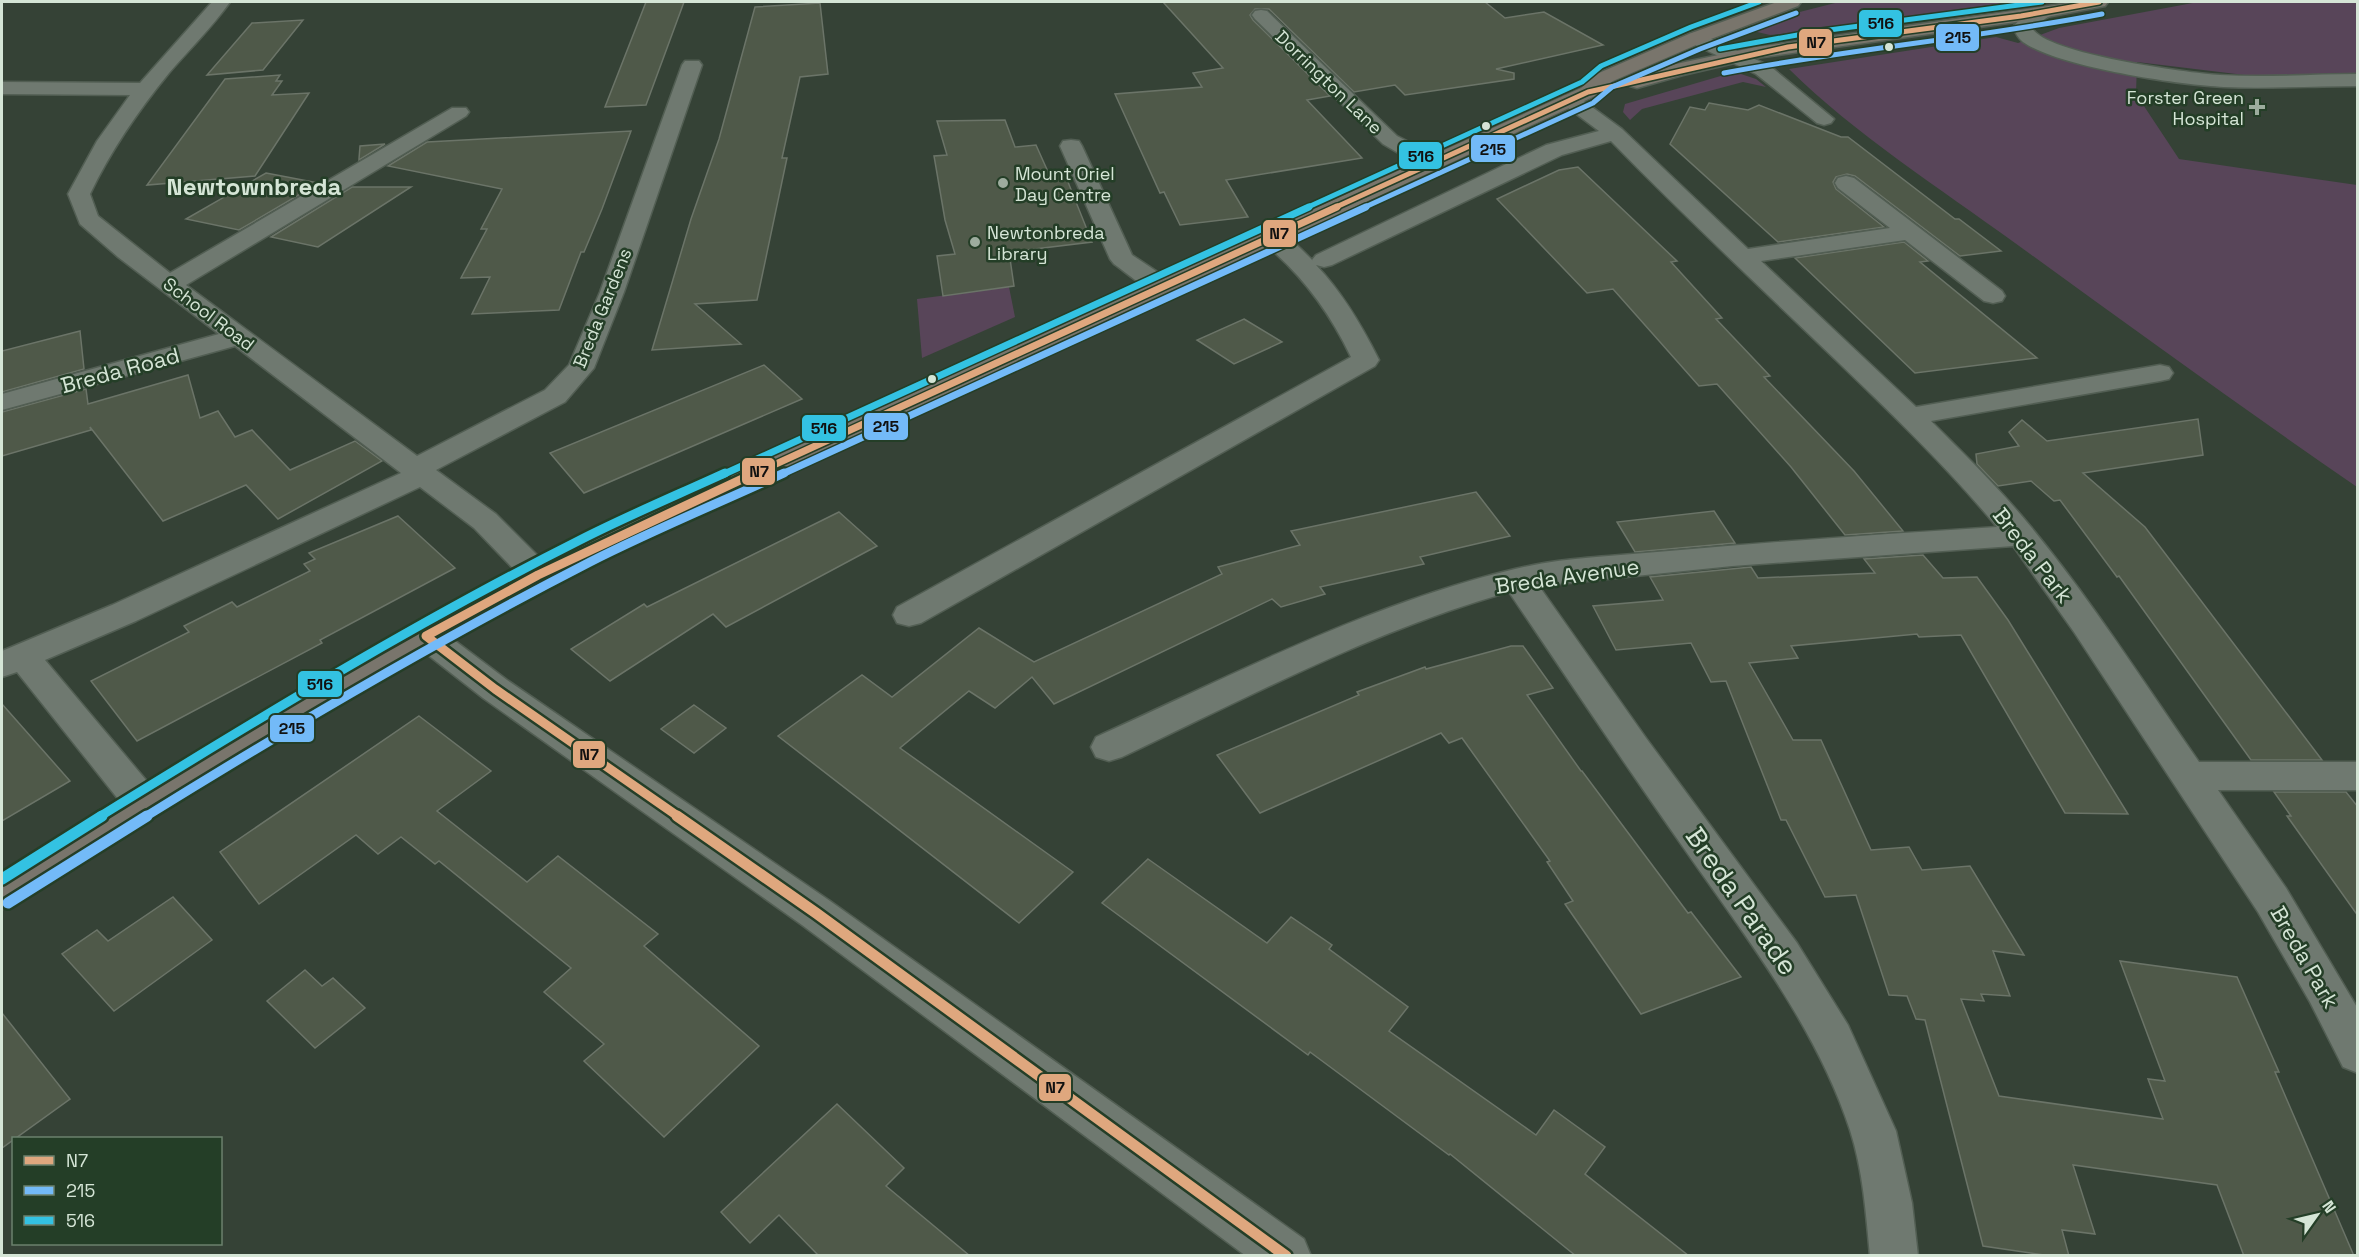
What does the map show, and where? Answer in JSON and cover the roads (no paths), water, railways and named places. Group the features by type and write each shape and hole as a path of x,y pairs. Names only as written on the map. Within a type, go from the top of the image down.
{"highway":[{"path":"2,893 143,803 426,636 538,575 1579,96 1606,77 1787,2"},
{"path":"1579,96 1621,88 1739,57 1830,41 2046,12 2099,2"}],"street":[{"name":"School Road","path":"221,2 131,107 90,168 79,194 88,219 169,284 497,531 538,575"},
{"path":"2046,12 2022,27 2030,38 2042,45 2078,56 2221,81 2358,80"},
{"name":"Dorrington Lane","path":"1261,15 1390,140 1432,163"},
{"path":"1696,38 1763,70 1824,119"},
{"name":"Breda Gardens","path":"12,660 124,613 418,472 555,396 580,368 612,292 692,65"},
{"path":"2,88 102,91 146,89"},
{"name":"Breda Park","path":"1579,96 1741,257 1910,416 1980,487 2022,535 2086,624 2272,900 2325,989 2358,1053"},
{"path":"169,284 218,258 264,227 459,112"},
{"path":"1324,260 1554,150 1614,133"},
{"path":"1071,146 1122,259 1162,286"},
{"path":"1846,183 1993,296"},
{"path":"1741,257 1909,231"},
{"path":"909,615 1366,360 1350,325 1317,280 1293,253 1269,237"},
{"name":"Breda Road","path":"2,402 239,337"},
{"path":"1910,416 2160,373"},
{"name":"Breda Avenue","path":"1109,747 1320,649 1382,623 1452,597 1517,579 1570,571 1732,556 2022,535"},
{"name":"Breda Parade","path":"1517,579 1633,748 1784,956 1833,1039 1873,1131 1889,1203 1894,1256"},
{"path":"426,636 495,689 816,914 1287,1256"},
{"path":"12,660 143,803"},
{"path":"2188,776 2358,776"}],"place":[{"name":"Forster Green Hospital","path":"2257,107"},
{"name":"Mount Oriel Day Centre","path":"1003,183"},
{"name":"Newtonbreda Library","path":"975,242"}],"district":[{"name":"Newtownbreda","path":"254,186"}]}
